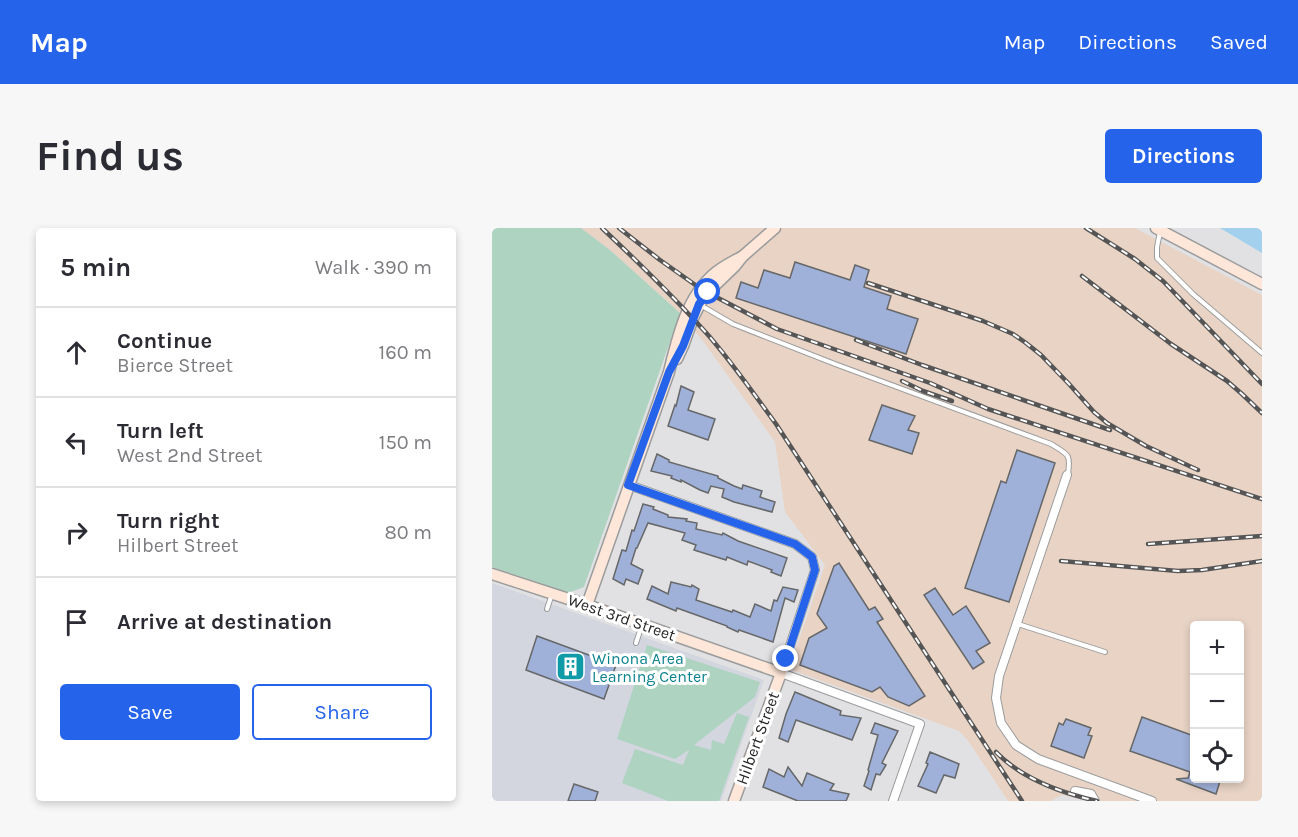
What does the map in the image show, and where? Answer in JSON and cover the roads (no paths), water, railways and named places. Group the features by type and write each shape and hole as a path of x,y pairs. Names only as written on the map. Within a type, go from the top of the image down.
{"street":[{"path":"587,605 669,372 683,346 701,288 720,269 743,256 775,228"},
{"path":"1158,229 1262,284"},
{"path":"1068,475 999,676 996,698 1001,723 1016,746 1038,759 1152,801"},
{"name":"Hilbert Street","path":"628,485 795,544 812,557 815,570 736,800"},
{"name":"West 3rd Street","path":"492,574 642,624 920,724 893,801"},
{"path":"1075,791 1091,794 1095,801"}],"lane":[{"path":"1158,229 1157,258 1193,294 1262,353"},
{"path":"696,302 713,314 743,328 1051,444 1068,455 1070,461 1068,475"},
{"path":"547,609 552,594"},
{"path":"636,643 642,624"},
{"path":"1017,624 1105,652"}],"water":[{"path":"1220,228 1262,228 1262,253"}],"railway":[{"path":"602,228 696,322 718,347 776,424 1022,801"},
{"path":"619,228 701,289 777,329 930,383 988,409 1262,499"},
{"path":"1086,228 1135,259 1163,281 1262,384"},
{"path":"1082,276 1171,344 1227,381 1262,413"},
{"path":"868,283 983,321 1013,334 1041,355 1107,423 1146,446 1198,470"},
{"path":"856,340 1110,430"},
{"path":"902,381 952,401"},
{"path":"1148,544 1262,536"},
{"path":"1061,561 1178,571 1202,570 1262,561"},
{"path":"996,752 1006,762 1043,784 1097,801"}],"place":[{"name":"Winona Area Learning Center","path":"571,667"}]}
